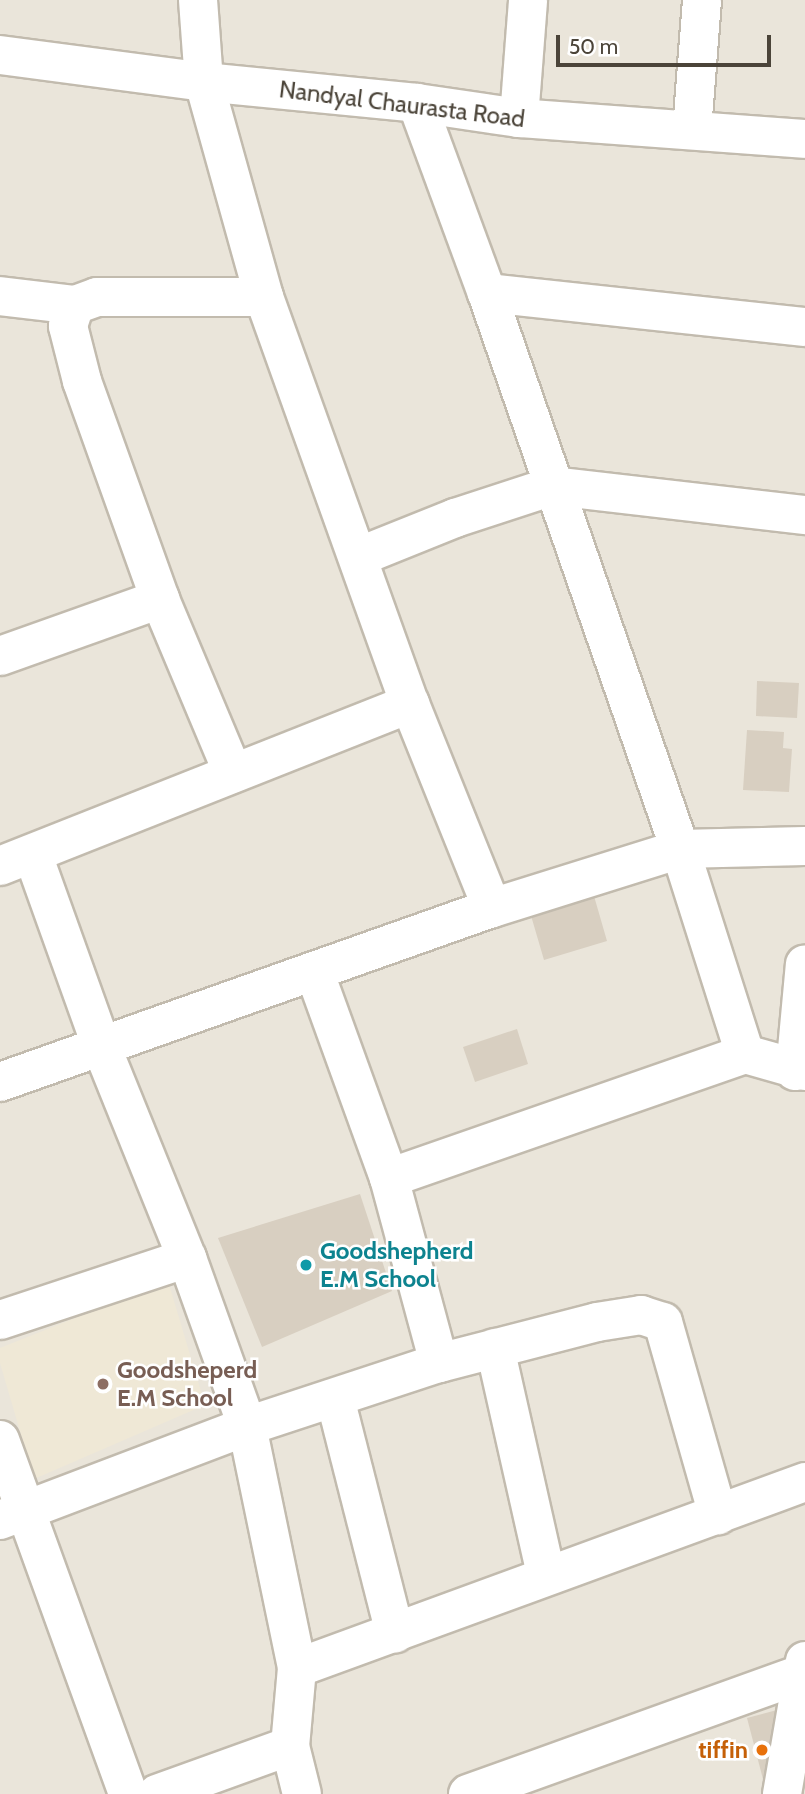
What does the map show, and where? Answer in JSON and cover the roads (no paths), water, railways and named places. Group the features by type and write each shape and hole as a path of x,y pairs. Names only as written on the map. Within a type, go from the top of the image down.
{"street":[{"path":"198,0 204,82 264,297 410,704 492,908"},
{"path":"519,118 528,0"},
{"path":"692,131 702,0"},
{"name":"Nandyal Chaurasta Road","path":"0,55 204,82 417,103 519,118 805,139"},
{"path":"417,103 487,293 680,849 745,1054"},
{"path":"487,293 805,327"},
{"path":"0,296 75,305 97,297 264,297"},
{"path":"75,305 68,326 82,381 160,599 233,773"},
{"path":"358,557 455,517 553,486 805,515"},
{"path":"0,656 160,599"},
{"path":"302,1794 290,1746 297,1668 247,1426 187,1258 102,1048 16,860 410,704"},
{"path":"0,1082 492,908 680,849 805,846"},
{"path":"389,1178 745,1054 800,1071 805,964"},
{"path":"314,971 389,1178 439,1363"},
{"path":"0,1320 187,1258"},
{"path":"13,1515 247,1426 439,1363 597,1322 641,1315 663,1322 718,1515"},
{"path":"495,1348 546,1575"},
{"path":"335,1398 395,1633"},
{"path":"0,1440 13,1515 128,1794"},
{"path":"297,1668 805,1482"},
{"path":"468,1794 803,1667"},
{"path":"782,1794 803,1667"},
{"path":"157,1794 290,1746"}],"place":[{"name":"Goodshepherd E.M School","path":"306,1265"},
{"name":"Goodsheperd E.M School","path":"103,1384"},
{"name":"tiffin","path":"762,1750"}]}
